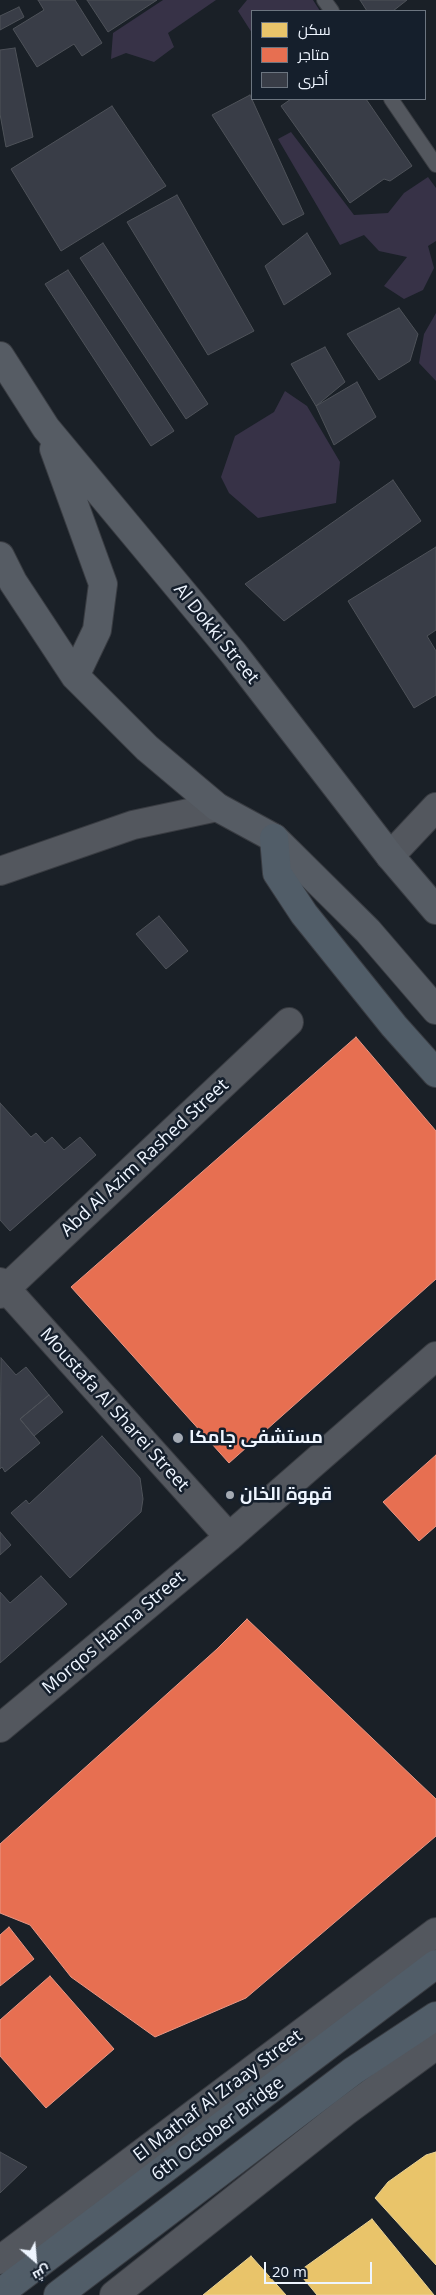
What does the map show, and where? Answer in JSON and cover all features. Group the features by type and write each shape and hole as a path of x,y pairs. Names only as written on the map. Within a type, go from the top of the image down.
{"highway":[{"path":"274,838 277,873 304,914 394,1026 436,1073"},
{"name":"6th October Bridge","path":"0,2293 436,1964"},
{"name":"6th October Bridge","path":"58,2295 353,2071 436,2016"}],"main road":[{"name":"Al Dokki Street","path":"0,356 46,428 234,654 390,856 436,910"},
{"path":"46,428 103,584 97,630 75,676"},
{"path":"0,556 13,582 75,676 147,748 217,807 274,838 368,931 436,1010"}],"street":[{"path":"0,871 133,825 217,807"},
{"path":"390,856 436,807"},
{"name":"Abd Al Azim Rashed Street","path":"2,1288 289,1022"},
{"name":"Moustafa Al Sharei Street","path":"2,1288 228,1537"},
{"name":"Morqos Hanna Street","path":"0,1728 228,1537 436,1356"},
{"name":"El Mathaf Al Zraay Street","path":"0,2260 436,1932"},
{"path":"114,2295 345,2112 436,2045"}],"lane":[{"path":"392,100 436,165"}],"shaded area":[{"path":"163,0 216,0 168,33 174,47 154,62 126,53 111,59 113,33"},
{"path":"247,0 313,0 319,10 251,10 251,31 238,11"},
{"path":"291,132 354,215 388,213 404,193 428,177 436,188 436,241 428,246 434,268 423,290 404,299 384,286 407,257 379,251 364,235 340,245 278,139"},
{"path":"436,313 436,381 419,363 424,334"},
{"path":"285,391 307,406 340,462 336,503 258,518 229,493 221,477 235,436 274,412"}],"building: سكن":[{"path":"436,2152 436,2265 375,2198 388,2182 426,2155"},
{"path":"372,2219 434,2295 317,2295 298,2272"},
{"path":"251,2256 286,2295 203,2295"}],"building: متاجر":[{"path":"356,1037 436,1131 436,1279 229,1463 71,1287"},
{"path":"436,1455 436,1526 419,1541 383,1502"},
{"path":"247,1619 436,1799 436,1836 246,1998 155,2037 71,1977 30,1925 0,1913 0,1844 217,1649"},
{"path":"9,1927 34,1959 0,1986 0,1935"},
{"path":"50,1976 114,2049 46,2108 0,2056 0,2020"}],"building: أخرى":[{"path":"38,0 75,0 102,43 82,56 74,44 37,67 13,29 44,10"},
{"path":"87,0 157,0 108,32"},
{"path":"360,0 407,0 394,10 366,10"},
{"path":"19,7 24,17 0,30 0,16"},
{"path":"15,48 33,137 6,147 0,114 0,50"},
{"path":"250,95 304,214 283,225 212,115"},
{"path":"290,100 367,100 412,166 390,181 384,179 350,203 281,106"},
{"path":"112,106 166,186 61,251 11,169"},
{"path":"177,195 254,331 208,355 127,222"},
{"path":"307,233 331,274 284,305 265,266"},
{"path":"103,243 208,404 186,419 80,258"},
{"path":"68,270 174,431 151,446 45,284"},
{"path":"399,308 418,334 410,361 379,380 347,334"},
{"path":"325,347 345,382 316,406 291,364"},
{"path":"357,382 376,417 334,445 316,406"},
{"path":"393,480 421,521 284,621 245,584"},
{"path":"436,547 436,630 427,636 436,651 436,695 414,708 348,601"},
{"path":"159,916 188,951 166,969 136,934"},
{"path":"0,1103 31,1137 36,1133 45,1143 52,1137 64,1150 80,1137 96,1155 10,1231 0,1220"},
{"path":"1,1358 16,1375 26,1367 49,1395 20,1419 40,1443 5,1472 2,1467 0,1469"},
{"path":"49,1395 63,1412 34,1436 20,1419"},
{"path":"102,1436 140,1478 143,1499 141,1512 70,1578 11,1513 26,1500 29,1504"},
{"path":"0,1532 11,1545 0,1555"},
{"path":"41,1576 67,1604 0,1663 0,1592 10,1603"},
{"path":"0,2152 27,2167 0,2193"}],"place":[{"name":"مستشفى جامكا","path":"178,1438"},
{"name":"قهوة الخان","path":"230,1495"}]}
